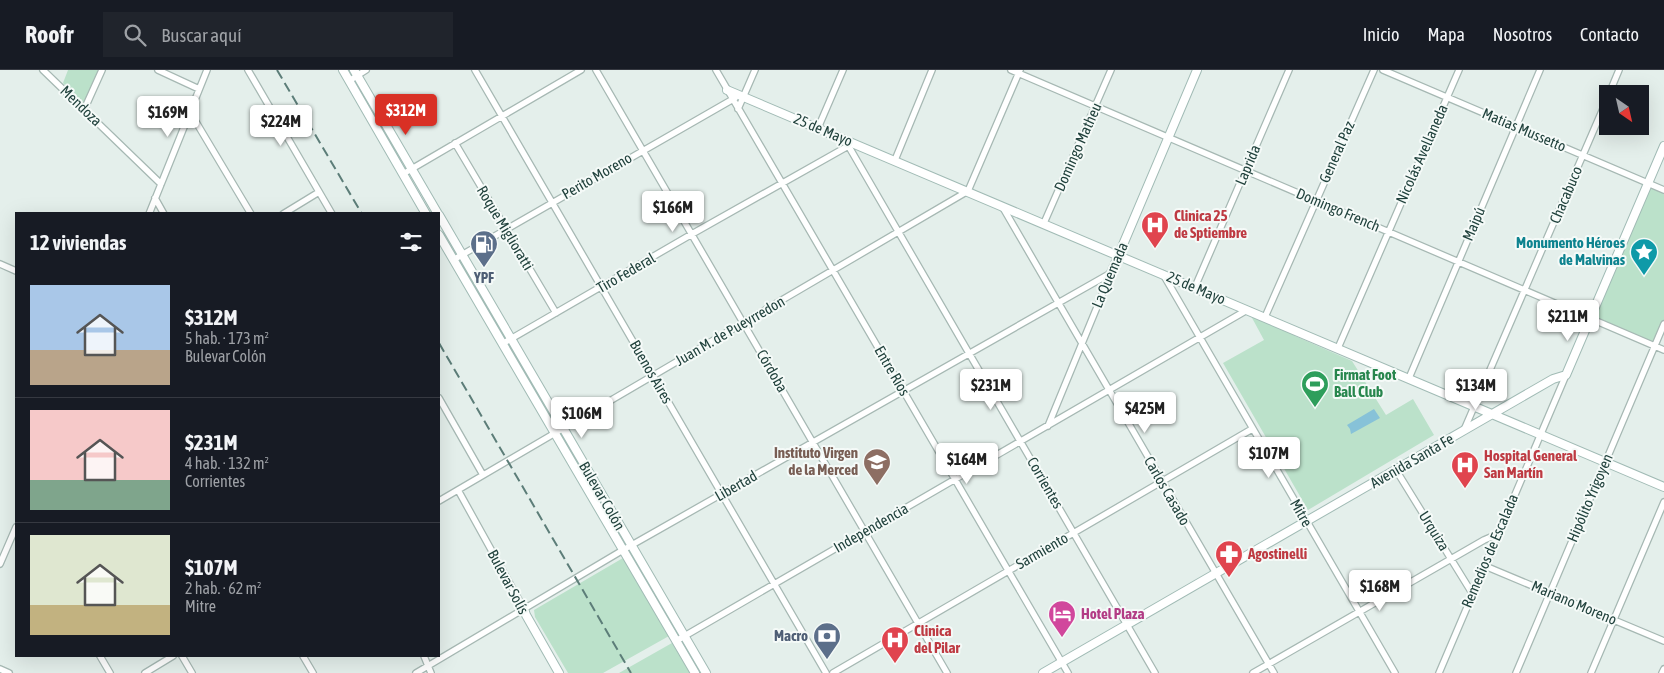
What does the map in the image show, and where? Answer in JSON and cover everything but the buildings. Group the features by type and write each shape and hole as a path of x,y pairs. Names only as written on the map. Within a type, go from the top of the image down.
{"street":[{"name":"Mendoza","path":"43,70 161,184"},
{"path":"84,110 102,70"},
{"path":"158,70 199,89"},
{"path":"150,212 207,70"},
{"path":"248,70 331,212"},
{"path":"342,70 425,212"},
{"path":"349,81 356,73 366,70"},
{"name":"Buenos Aires","path":"475,70 826,673"},
{"path":"403,174 581,70"},
{"name":"Córdoba","path":"596,70 947,673"},
{"name":"Entre Ríos","path":"716,70 1068,673"},
{"path":"738,109 755,70"},
{"path":"818,128 843,70"},
{"path":"895,160 932,70"},
{"name":"Domingo French","path":"1011,70 1020,72 1169,138 1664,350"},
{"name":"Domingo Matheu","path":"1044,223 1111,70"},
{"name":"La Quemada","path":"1047,426 1197,70"},
{"name":"Laprida","path":"1195,287 1289,70"},
{"name":"General Paz","path":"1265,317 1374,70"},
{"name":"Matias Mussetto","path":"1383,70 1664,190"},
{"name":"Nicolás Avellaneda","path":"1338,348 1459,70"},
{"name":"Maipú","path":"1409,378 1540,70"},
{"name":"Chacabuco","path":"1612,85 1619,70"},
{"path":"968,191 1020,72"},
{"name":"Bulevar Colón","path":"356,73 437,212"},
{"name":"25 de Mayo","path":"727,90 1664,487"},
{"name":"Perito Moreno","path":"453,260 732,98 744,96"},
{"path":"190,112 250,212"},
{"name":"Chacabuco","path":"1464,431 1599,117"},
{"name":"Roque Miglioratti","path":"455,143 556,313"},
{"name":"Tiro Federal","path":"502,344 851,144"},
{"name":"Corrientes","path":"851,144 898,232 1155,673"},
{"path":"1566,374 1664,146"},
{"name":"Juan M. de Pueyrredon","path":"440,500 968,191"},
{"path":"286,212 319,192"},
{"path":"155,198 163,212"},
{"name":"Carlos Casado","path":"1001,205 1274,673"},
{"name":"Bulevar Colón","path":"440,217 706,673"},
{"name":"Bulevar Colón","path":"440,237 695,673"},
{"path":"0,264 15,271"},
{"name":"Libertad","path":"416,673 623,550 1111,273"},
{"name":"Mitre","path":"1162,274 1395,673"},
{"name":"Independencia","path":"676,641 1247,310"},
{"name":"Hipólito Yrigoyen","path":"1516,673 1664,324"},
{"name":"Avenida Santa Fe","path":"1043,673 1553,379 1566,374"},
{"name":"Remedios de Escalada","path":"1439,673 1566,374"},
{"path":"440,400 483,475"},
{"name":"Sarmiento","path":"833,673 1252,429"},
{"name":"Urquiza","path":"1396,470 1472,592"},
{"name":"Bulevar Solís","path":"458,490 559,673"},
{"path":"1591,673 1664,502"},
{"path":"0,564 15,529"},
{"path":"1253,673 1484,540 1498,534"},
{"name":"Mariano Moreno","path":"1485,566 1664,641"},
{"path":"101,657 110,673"},
{"path":"145,673 171,657"},
{"path":"183,657 192,673"},
{"path":"304,657 313,673"},
{"path":"424,657 431,673"},
{"path":"1662,673 1664,669"},
{"path":"0,670 9,673"}],"green space":[{"path":"68,70 98,70 83,105 63,83"},
{"path":"1648,183 1664,190 1664,324 1655,346 1590,318"},
{"name":"Firmat Foot Ball Club","path":"1251,316 1288,332 1292,330 1295,336 1352,361 1386,415 1413,399 1434,435 1308,510 1223,363 1264,340"},
{"path":"623,558 669,636 603,673 568,673 535,617 534,610"},
{"path":"672,643 690,673 619,673"}],"water":[{"path":"1374,409 1380,418 1351,434 1347,425"}],"railway":[{"path":"277,70 361,212"},
{"path":"440,345 631,673"}],"place":[{"name":"Clinica 25 de Sptiembre","path":"1155,249"},
{"name":"YPF","path":"484,268"},
{"name":"Monumento Héroes de Malvinas","path":"1644,276"},
{"name":"Firmat Foot Ball Club","path":"1315,408"},
{"name":"Instituto Virgen de la Merced","path":"877,486"},
{"name":"Hospital General San Martín","path":"1465,489"},
{"name":"Agostinelli","path":"1229,578"},
{"name":"Hotel Plaza","path":"1062,638"},
{"name":"Macro","path":"827,660"},
{"name":"Clinica del Pilar","path":"895,664"}]}
